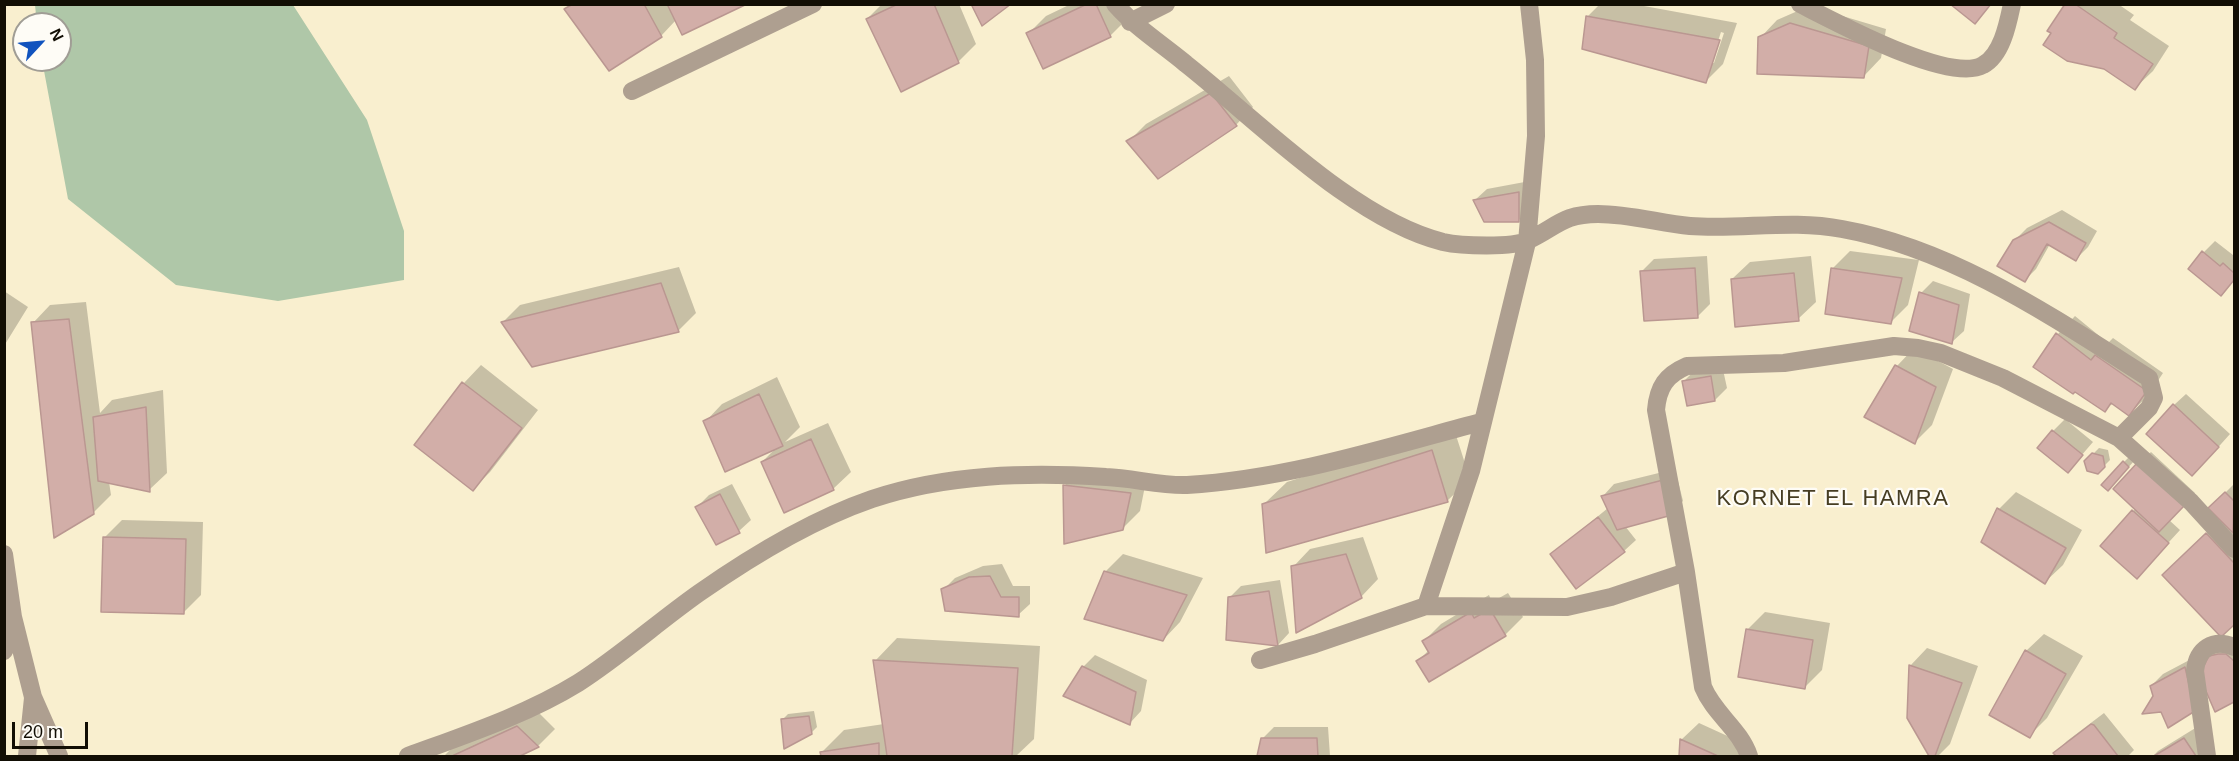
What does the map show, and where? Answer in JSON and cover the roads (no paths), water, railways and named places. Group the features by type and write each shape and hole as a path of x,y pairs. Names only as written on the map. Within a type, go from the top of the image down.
{"street":[{"path":"632,91 813,4"},
{"path":"1114,4 1130,22 1186,63 1356,201 1399,224 1442,242 1477,246 1527,242 1553,224 1578,214 1605,214 1693,226 1799,224 1841,228 1901,243 1969,272 2149,378 2154,398 2149,408 2119,438"},
{"path":"1130,22 1166,4"},
{"path":"1426,606 1471,471 1481,422 1527,242 1536,136 1535,60 1529,4"},
{"path":"1800,4 1937,65 1970,70 1986,64 1997,49 2007,30 2012,4"},
{"path":"1749,756 1740,738 1709,702 1703,687 1686,572 1656,410 1657,395 1663,382 1673,372 1687,366 1784,363 1894,346 1941,353 2003,378 2119,438 2191,502 2235,549"},
{"path":"408,756 507,718 578,683 700,592 825,517 875,498 930,485 1030,474 1128,478 1182,485 1232,481 1310,467 1481,422"},
{"path":"4,554 13,617 33,697 59,756"},
{"path":"1260,660 1426,606 1567,607 1611,597 1686,572"},
{"path":"4,651 13,617"},
{"path":"2207,756 2195,671 2196,660 2205,648 2214,644 2226,643 2235,647"},
{"path":"27,756 33,697"}],"district":[{"name":"KORNET EL HAMRA","path":"1833,499"}]}
